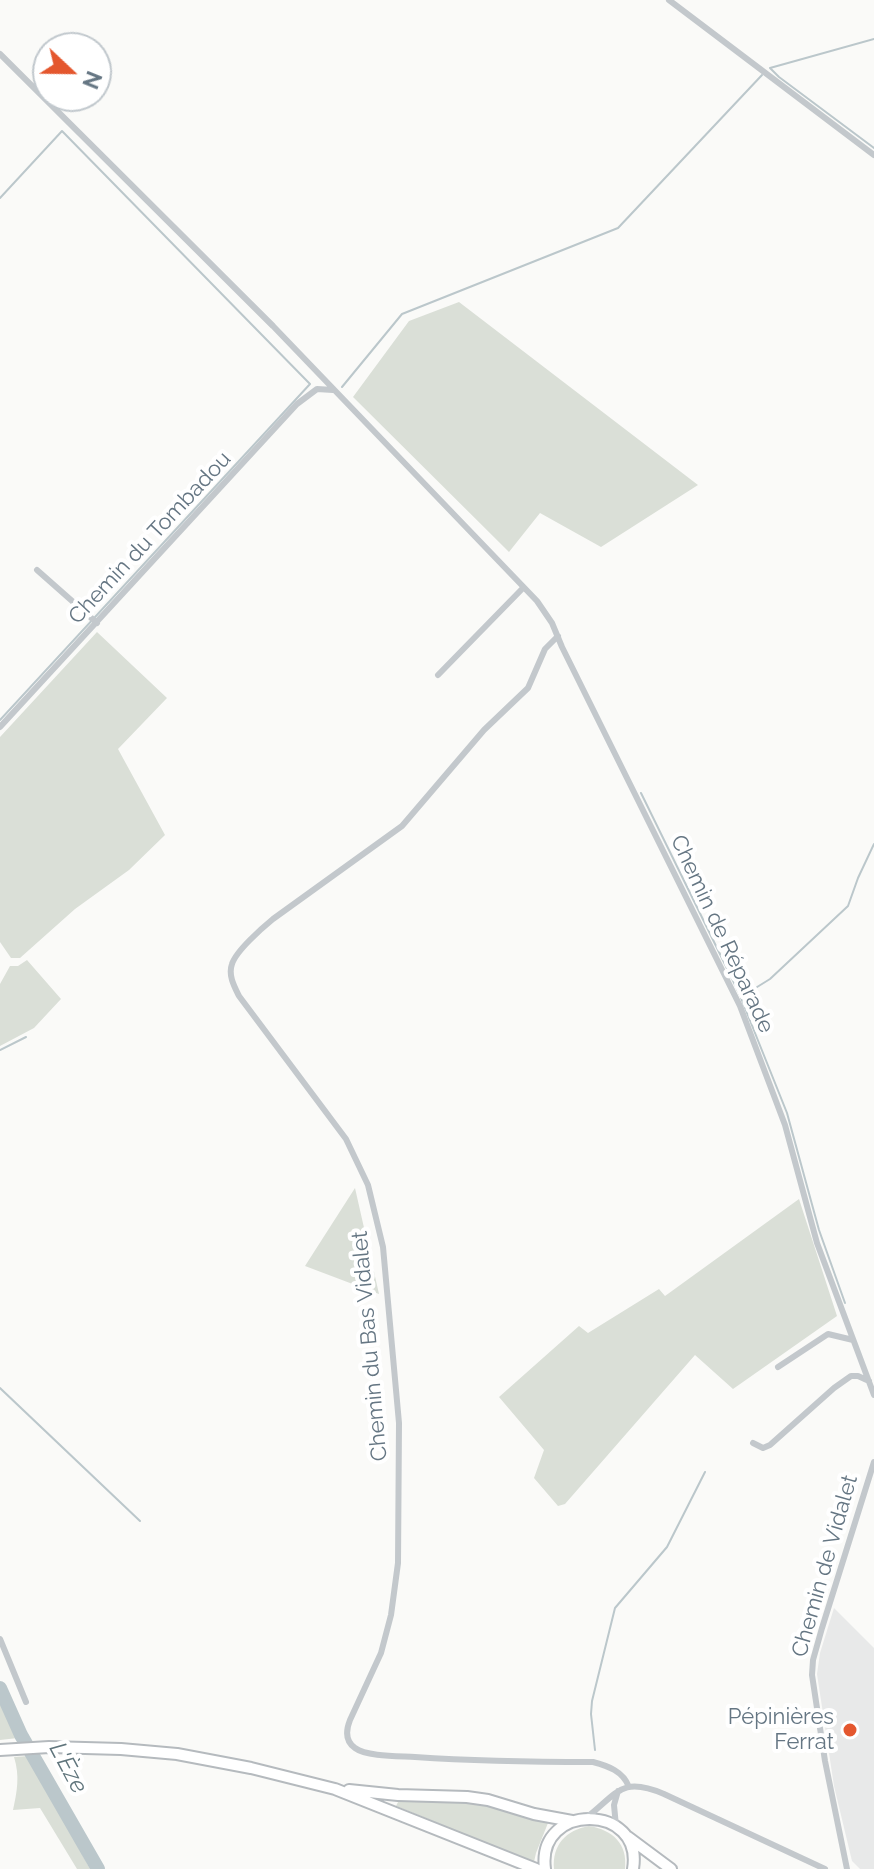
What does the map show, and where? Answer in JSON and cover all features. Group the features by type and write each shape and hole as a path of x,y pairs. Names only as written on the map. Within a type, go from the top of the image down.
{"main road":[{"path":"0,1750 72,1747 177,1754 335,1789 467,1797 572,1821"},
{"path":"335,1789 536,1869"},
{"path":"545,1869 546,1850 552,1838 572,1821 586,1818 597,1818 616,1826 671,1869"},
{"path":"625,1835 632,1848 633,1869"}],"street":[{"path":"669,0 874,155"},
{"name":"Chemin de Réparade","path":"0,54 262,315 537,601 552,623 740,1006 785,1125 817,1243 874,1395"},
{"name":"Chemin du Tombadou","path":"0,727 297,404 317,389 334,390"},
{"path":"37,570 97,623"},
{"path":"438,675 523,588"},
{"name":"Chemin du Bas Vidalet","path":"558,636 545,649 528,688 484,730 402,826 255,934 232,963 231,979 239,996 346,1139 368,1185 383,1247 399,1423 398,1563 385,1638 377,1663 350,1720 347,1729 349,1741 362,1751 397,1756 487,1762 593,1762 617,1772 629,1787"},
{"path":"778,1367 828,1334 853,1340"},
{"path":"753,1443 763,1448 770,1445 851,1376 869,1381"},
{"name":"Chemin de Vidalet","path":"847,1869 825,1761 812,1675 813,1660 874,1462"},
{"path":"0,1639 26,1702"},
{"path":"586,1818 618,1791 642,1786 825,1869"},
{"path":"616,1826 614,1805 618,1791"}],"shaded area":[{"path":"459,302 698,485 601,547 540,513 509,552 353,397 409,321"},
{"path":"97,632 167,698 118,749 165,835 129,870 75,909 20,958 11,958 0,942 0,737"},
{"path":"27,960 61,999 34,1028 0,1046 0,984 10,966 18,966"},
{"path":"355,1188 379,1294 305,1266"},
{"path":"799,1199 837,1316 733,1389 695,1355 565,1504 558,1506 534,1478 544,1450 499,1397 579,1326 588,1333 659,1289 665,1296"},
{"name":"Pépinières Ferrat","path":"834,1608 874,1648 874,1869 860,1869 852,1861 834,1786 817,1674"},
{"path":"0,1694 18,1738 0,1740"},
{"path":"29,1756 90,1869 77,1869 40,1808 13,1810 17,1790 14,1757"},
{"path":"399,1800 484,1804 548,1823 534,1862 396,1806"},
{"path":"589,1826 605,1831 617,1840 624,1852 625,1869 554,1869 555,1853 562,1840 574,1831"}],"waterway":[{"path":"874,39 770,68 874,148"},
{"path":"342,387 402,314 618,228 762,75"},
{"path":"0,198 62,131 310,384 0,720"},
{"path":"641,793 741,997 770,979 848,906 874,844"},
{"path":"741,998 787,1113 819,1230 845,1303"},
{"path":"0,1050 26,1037"},
{"path":"0,1388 140,1521"},
{"path":"595,1750 592,1701 615,1608 667,1547 705,1472"},
{"name":"L'Èze","path":"0,1688 21,1735 98,1869"}],"place":[{"name":"Pépinières Ferrat","path":"850,1730"}]}
